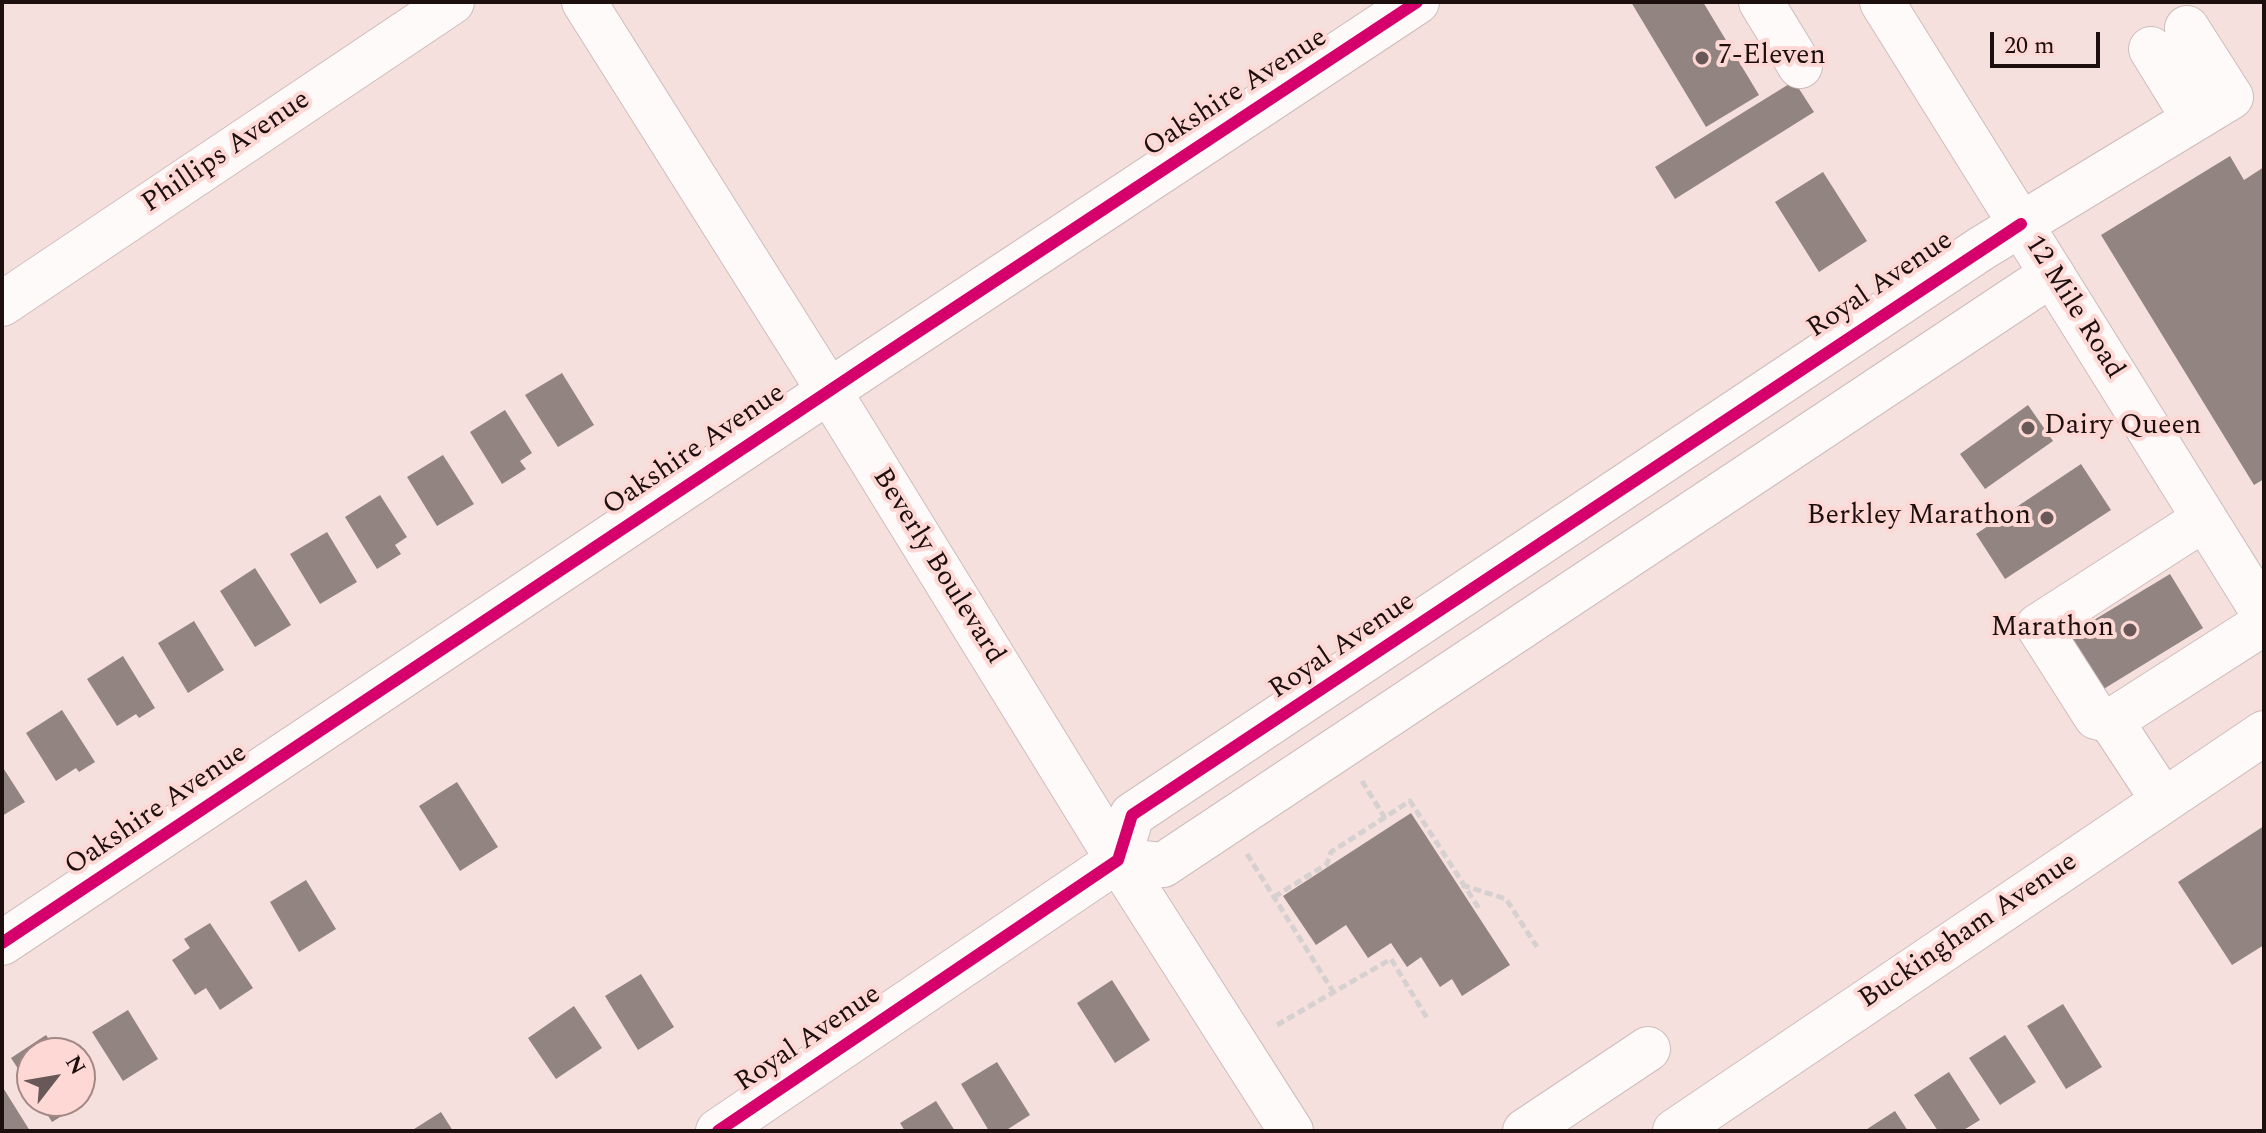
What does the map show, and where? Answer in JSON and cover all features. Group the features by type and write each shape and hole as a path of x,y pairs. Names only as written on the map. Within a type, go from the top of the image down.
{"street":[{"name":"Phillips Avenue","path":"2,304 452,2"},
{"name":"Beverly Boulevard","path":"584,2 829,391 1118,860 1291,1131"},
{"name":"Oakshire Avenue","path":"2,943 1417,2"},
{"path":"1761,2 1800,66"},
{"name":"12 Mile Road","path":"1882,2 2264,614"},
{"name":"Royal Avenue","path":"718,1131 1118,860 1132,815 2021,224 2231,97 2169,38 2194,119"},
{"path":"1118,860 1163,865 2052,274"},
{"path":"1585,515 1580,539 1589,556 1615,566"},
{"path":"2163,800 2111,721 2096,717 2038,626 2204,519"},
{"path":"2111,721 2264,623"},
{"name":"Buckingham Avenue","path":"1675,1131 2264,733"},
{"path":"1525,1131 1648,1049"}],"path":[{"path":"1357,772 1385,818"},
{"path":"1274,897 1327,864 1331,852 1410,801 1480,910"},
{"path":"1244,850 1334,993"},
{"path":"1462,885 1506,899 1537,947"},
{"path":"1277,1025 1391,959 1427,1018"}],"building":[{"path":"1631,2 1703,2 1759,95 1706,127"},
{"path":"1794,81 1814,112 1675,199 1655,167"},
{"path":"2230,156 2244,180 2264,167 2264,479 2254,485 2101,235"},
{"path":"1823,172 1867,241 1819,272 1775,202"},
{"path":"562,373 594,425 558,447 525,395"},
{"path":"2028,405 2053,441 1985,489 1960,454"},
{"path":"505,410 532,453 520,461 526,469 502,484 470,432"},
{"path":"443,455 474,504 437,526 407,477"},
{"path":"2081,464 2111,510 2005,579 1976,534"},
{"path":"380,495 407,537 395,545 401,554 377,569 345,517"},
{"path":"327,532 357,582 320,604 290,554"},
{"path":"255,568 291,625 255,647 220,591"},
{"path":"2170,574 2203,628 2102,690 2069,635"},
{"path":"194,621 224,670 188,693 158,643"},
{"path":"123,656 155,708 139,718 136,714 117,726 87,679"},
{"path":"62,710 95,762 79,772 76,768 56,781 26,733"},
{"path":"2,766 25,802 2,816"},
{"path":"457,782 498,847 460,871 419,806"},
{"path":"1411,813 1510,965 1462,996 1452,979 1440,987 1421,957 1407,967 1391,943 1368,958 1346,925 1316,945 1283,896"},
{"path":"2264,826 2264,945 2232,965 2178,882"},
{"path":"306,880 336,929 299,952 270,902"},
{"path":"210,923 253,988 220,1010 206,988 195,995 172,960 190,948 184,939"},
{"path":"641,974 674,1027 638,1050 605,996"},
{"path":"1112,980 1150,1040 1115,1063 1077,1003"},
{"path":"2063,1004 2102,1067 2066,1089 2027,1026"},
{"path":"574,1006 602,1048 556,1079 528,1038"},
{"path":"128,1010 158,1059 123,1081 92,1032"},
{"path":"2005,1035 2036,1082 2000,1105 1969,1058"},
{"path":"997,1062 1030,1115 1005,1131 989,1131 961,1084"},
{"path":"1949,1072 1980,1120 1962,1131 1938,1131 1914,1095"},
{"path":"2,1086 16,1108 16,1117 21,1117 30,1131 2,1131"},
{"path":"936,1101 955,1131 905,1131 900,1123"},
{"path":"1895,1111 1908,1131 1864,1131"},
{"path":"441,1112 453,1131 411,1131"}],"cycle path":[{"path":"2,943 1417,2"},
{"path":"718,1131 1118,860 1132,815 2021,224"}],"place":[{"name":"7-Eleven","path":"1702,58"},
{"name":"Dairy Queen","path":"2028,428"},
{"name":"Berkley Marathon","path":"2047,518"},
{"name":"Marathon","path":"2130,630"}]}
